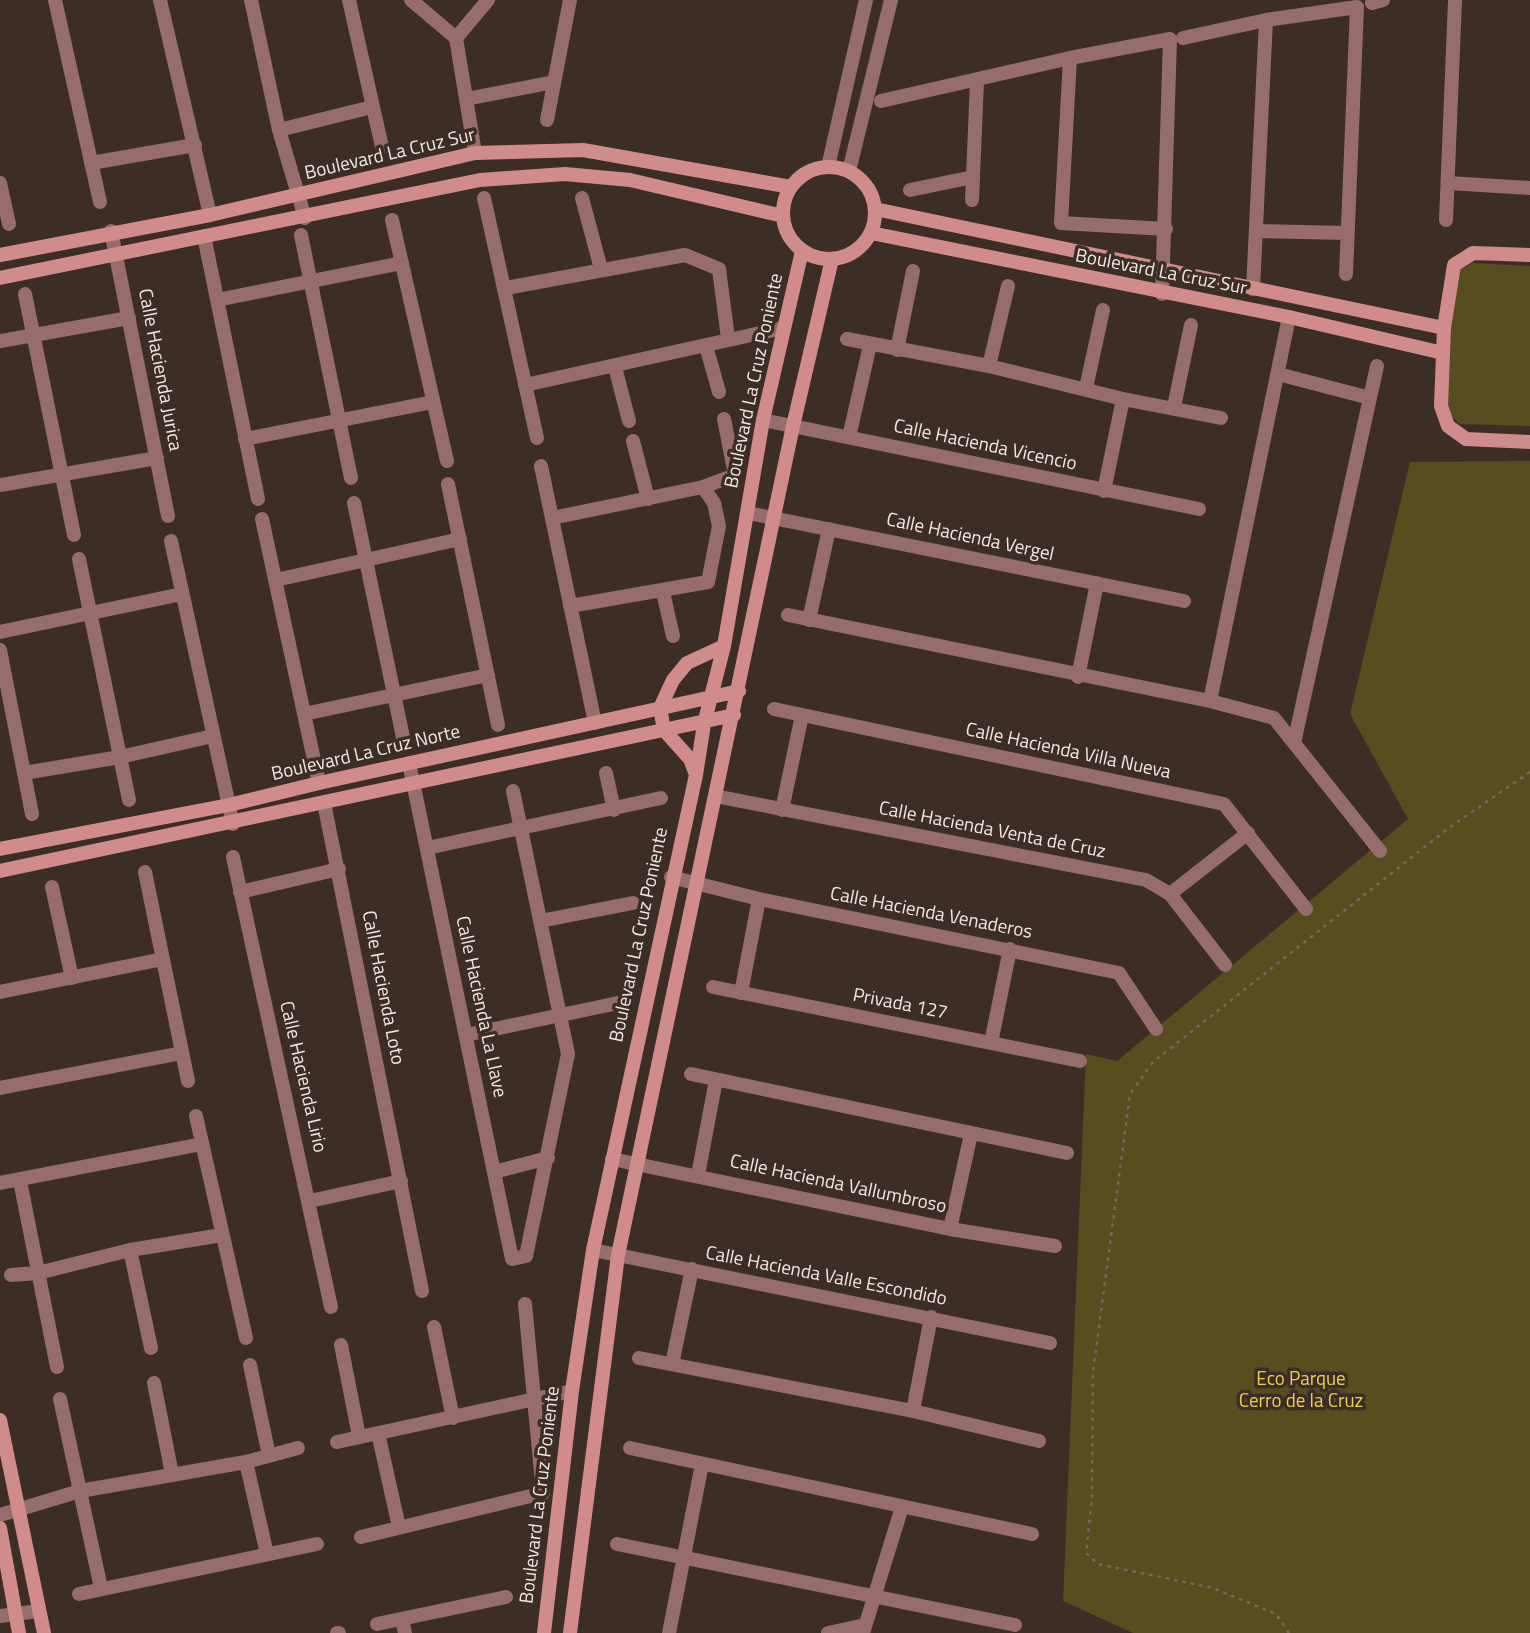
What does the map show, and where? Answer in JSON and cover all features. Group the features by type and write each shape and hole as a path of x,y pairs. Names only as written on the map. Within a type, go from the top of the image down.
{"street":[{"path":"55,0 100,202"},
{"path":"160,0 210,215"},
{"path":"251,0 279,130 301,195 305,218"},
{"path":"349,0 382,147"},
{"path":"411,0 456,38 475,153"},
{"path":"456,38 488,0"},
{"path":"547,120 570,0"},
{"path":"828,167 866,0"},
{"path":"849,171 891,0"},
{"path":"1446,220 1455,0"},
{"path":"881,101 1070,58 1266,20 1357,6 1346,274"},
{"path":"1253,289 1266,20"},
{"path":"1162,294 1177,38"},
{"path":"1070,58 1061,223 1166,229"},
{"path":"972,200 977,81"},
{"path":"466,99 554,82"},
{"path":"279,130 372,107"},
{"path":"91,163 195,145"},
{"name":"Boulevard La Cruz Sur","path":"0,255 111,231 210,215 475,153 583,150 791,187"},
{"path":"828,167 849,171 866,184 875,209 871,233 850,254 832,259 802,251 789,236 783,216 791,187 807,173 828,167"},
{"path":"0,278 305,218 480,180 565,174 630,180 783,216"},
{"path":"910,190 973,177"},
{"path":"1447,183 1530,188"},
{"path":"0,187 9,224"},
{"path":"484,198 537,438"},
{"path":"582,198 601,269"},
{"name":"Boulevard La Cruz Sur","path":"875,209 1444,328"},
{"path":"392,220 447,461"},
{"name":"Calle Hacienda Jurica","path":"111,231 168,516"},
{"path":"1255,231 1347,233"},
{"name":"Boulevard La Cruz Sur","path":"871,233 1162,294 1289,317 1443,353"},
{"path":"301,235 351,478"},
{"path":"204,236 258,499"},
{"name":"Boulevard La Cruz Poniente","path":"544,1633 572,1391 593,1250 671,877 696,775 709,698 724,646 763,420 802,251"},
{"path":"1530,255 1473,253 1459,259 1451,272 1444,328 1441,406 1448,426 1465,439 1530,442"},
{"path":"506,288 685,254 719,269 728,338"},
{"path":"570,1633 618,1255 793,426 832,259"},
{"path":"216,300 402,263"},
{"path":"897,350 913,271"},
{"path":"989,366 1008,286"},
{"path":"25,294 74,535"},
{"path":"1086,388 1103,310"},
{"path":"1210,701 1289,317"},
{"path":"0,341 129,318"},
{"path":"1174,407 1191,325"},
{"path":"525,385 706,346 728,338 783,328"},
{"path":"847,339 989,366 1123,399 1221,418"},
{"path":"849,437 870,345"},
{"path":"706,346 719,392"},
{"path":"1294,743 1377,366"},
{"path":"615,367 629,421"},
{"path":"1278,374 1370,398"},
{"path":"1104,491 1123,399"},
{"path":"246,439 433,402"},
{"path":"552,518 703,487 735,475 724,419"},
{"name":"Calle Hacienda Vicencio","path":"763,420 1199,509"},
{"path":"633,441 648,499"},
{"path":"0,485 157,458"},
{"path":"541,466 595,723"},
{"path":"448,484 498,725"},
{"path":"570,606 663,592 708,582 719,526 714,503 703,487"},
{"path":"354,503 404,743"},
{"name":"Calle Hacienda Vergel","path":"748,513 1184,601"},
{"path":"262,519 318,783"},
{"path":"809,620 829,529"},
{"path":"276,580 460,539"},
{"path":"171,541 233,824"},
{"path":"79,559 129,800"},
{"path":"1078,677 1097,583"},
{"path":"663,592 673,636"},
{"path":"0,632 183,594"},
{"path":"788,615 1078,677 1210,701 1274,719 1380,851"},
{"path":"696,775 690,759 664,730 660,708 673,680 687,663 724,646"},
{"path":"0,650 32,814"},
{"path":"304,714 488,675"},
{"name":"Boulevard La Cruz Norte","path":"0,849 229,805 739,691"},
{"name":"Calle Hacienda Villa Nueva","path":"774,709 1224,804 1306,909"},
{"name":"Boulevard La Cruz Norte","path":"0,871 233,824 413,781 734,715"},
{"path":"782,810 802,715"},
{"path":"24,773 120,757 213,736"},
{"name":"Calle Hacienda La Llave","path":"410,763 512,1259 526,1256 548,1158"},
{"path":"606,773 614,810"},
{"path":"494,1172 548,1158 568,1054 562,1014 513,791"},
{"name":"Calle Hacienda Venta de Cruz","path":"715,796 1146,880 1170,894 1225,965"},
{"path":"427,848 661,798"},
{"name":"Calle Hacienda Loto","path":"324,803 422,1291"},
{"path":"1170,894 1248,833"},
{"name":"Calle Hacienda Lirio","path":"233,857 331,1307"},
{"path":"240,892 339,869"},
{"path":"145,872 188,1081"},
{"name":"Calle Hacienda Venaderos","path":"671,877 759,899 1119,973 1156,1029"},
{"path":"52,887 72,978"},
{"path":"741,993 759,899"},
{"path":"540,921 632,903"},
{"path":"991,1044 1010,949"},
{"path":"0,992 163,959"},
{"name":"Privada 127","path":"713,987 1080,1061"},
{"path":"466,1035 618,1003"},
{"path":"1,1084 182,1053"},
{"path":"691,1074 1067,1153"},
{"path":"698,1175 716,1080"},
{"path":"195,1116 246,1338"},
{"path":"950,1229 971,1134"},
{"path":"0,1184 202,1144"},
{"name":"Calle Hacienda Vallumbroso","path":"612,1159 950,1229 1055,1246"},
{"path":"20,1181 57,1367"},
{"path":"310,1201 401,1181"},
{"path":"11,1276 38,1273 130,1250 222,1235"},
{"path":"130,1250 151,1348"},
{"name":"Calle Hacienda Valle Escondido","path":"593,1250 1050,1343"},
{"path":"673,1364 692,1269"},
{"path":"361,1537 543,1493 537,1401 526,1304"},
{"path":"913,1411 932,1317"},
{"path":"434,1327 453,1419"},
{"path":"341,1345 359,1436"},
{"path":"639,1358 913,1411 1039,1441"},
{"path":"250,1365 269,1456"},
{"path":"154,1383 172,1474"},
{"path":"337,1441 453,1419 572,1391"},
{"path":"60,1399 101,1588"},
{"path":"0,1420 44,1633"},
{"path":"379,1433 399,1527"},
{"path":"0,1515 80,1491 246,1462 298,1448"},
{"path":"630,1448 1032,1534"},
{"path":"246,1462 267,1554"},
{"path":"669,1633 702,1464"},
{"path":"828,1633 864,1629 902,1507"},
{"path":"0,1528 19,1633"},
{"path":"79,1594 317,1544"},
{"path":"617,1544 1015,1625"},
{"path":"377,1624 404,1626 506,1597"},
{"path":"0,1616 38,1611"}],"path":[{"path":"1289,1633 1276,1614 1213,1588 1098,1564 1086,1553 1092,1498 1093,1372 1130,1094 1153,1062 1450,827 1530,772"}],"green space":[{"path":"1472,263 1530,266 1530,426 1460,424 1444,409 1456,272"},
{"name":"Eco Parque Cerro de la Cruz","path":"1530,461 1530,1633 1133,1633 1063,1601 1086,1054 1117,1061 1408,819 1350,714 1410,462"}]}
